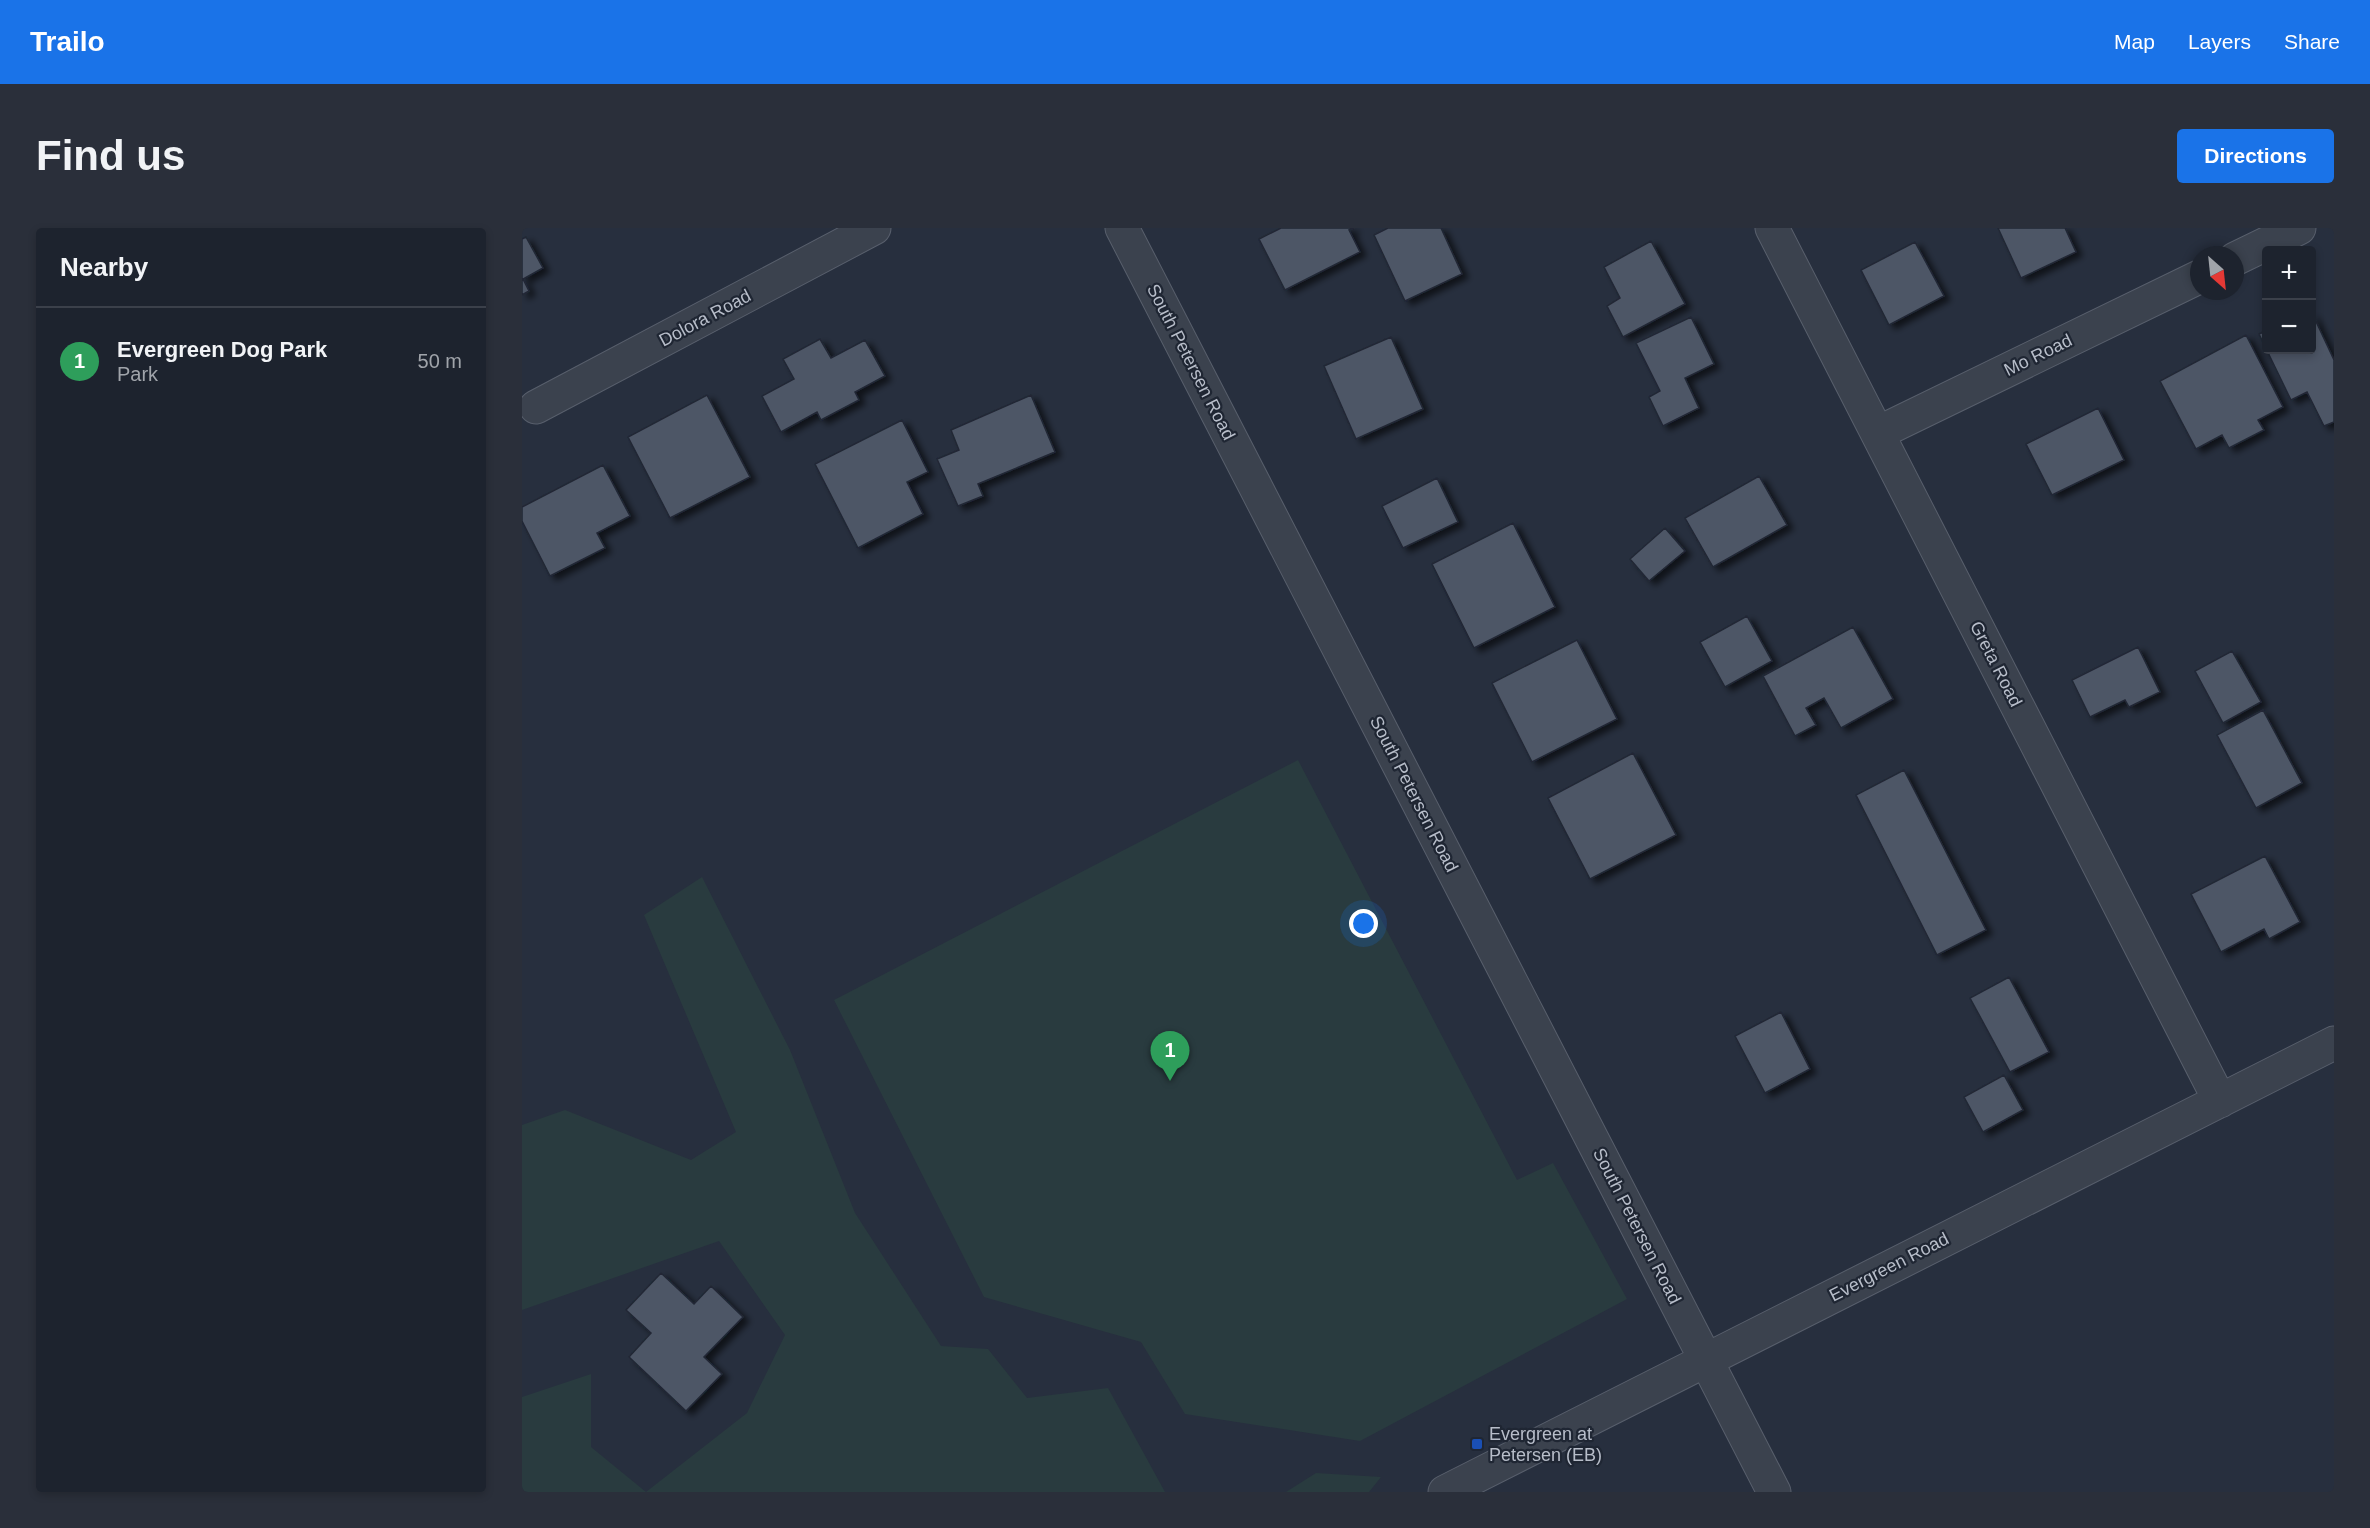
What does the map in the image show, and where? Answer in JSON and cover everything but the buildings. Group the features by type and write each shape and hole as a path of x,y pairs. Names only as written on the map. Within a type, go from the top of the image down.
{"street":[{"name":"Dolora Road","path":"536,407 874,228"},
{"name":"South Petersen Road","path":"1122,228 1774,1492"},
{"name":"Greta Road","path":"1772,228 2220,1101"},
{"path":"2244,255 2299,228"},
{"name":"Mo Road","path":"1878,433 2190,281"},
{"name":"Evergreen Road","path":"1445,1492 2334,1042"}],"shaded area":[{"path":"1298,760 1517,1180 1553,1163 1627,1299 1360,1441 1185,1414 1141,1342 984,1297 834,1000"},
{"path":"702,877 790,1050 855,1213 941,1346 988,1349 1027,1398 1108,1388 1165,1492 646,1492 747,1413 785,1335 719,1241 522,1310 522,1125 565,1110 691,1160 736,1132 644,915"},
{"path":"591,1374 591,1447 646,1492 522,1492 522,1397"},
{"path":"1316,1473 1381,1477 1369,1492 1286,1492"}],"place":[{"name":"Evergreen Dog Park","path":"1170,1081"},
{"name":"Evergreen at Petersen (EB)","path":"1477,1444"}]}
